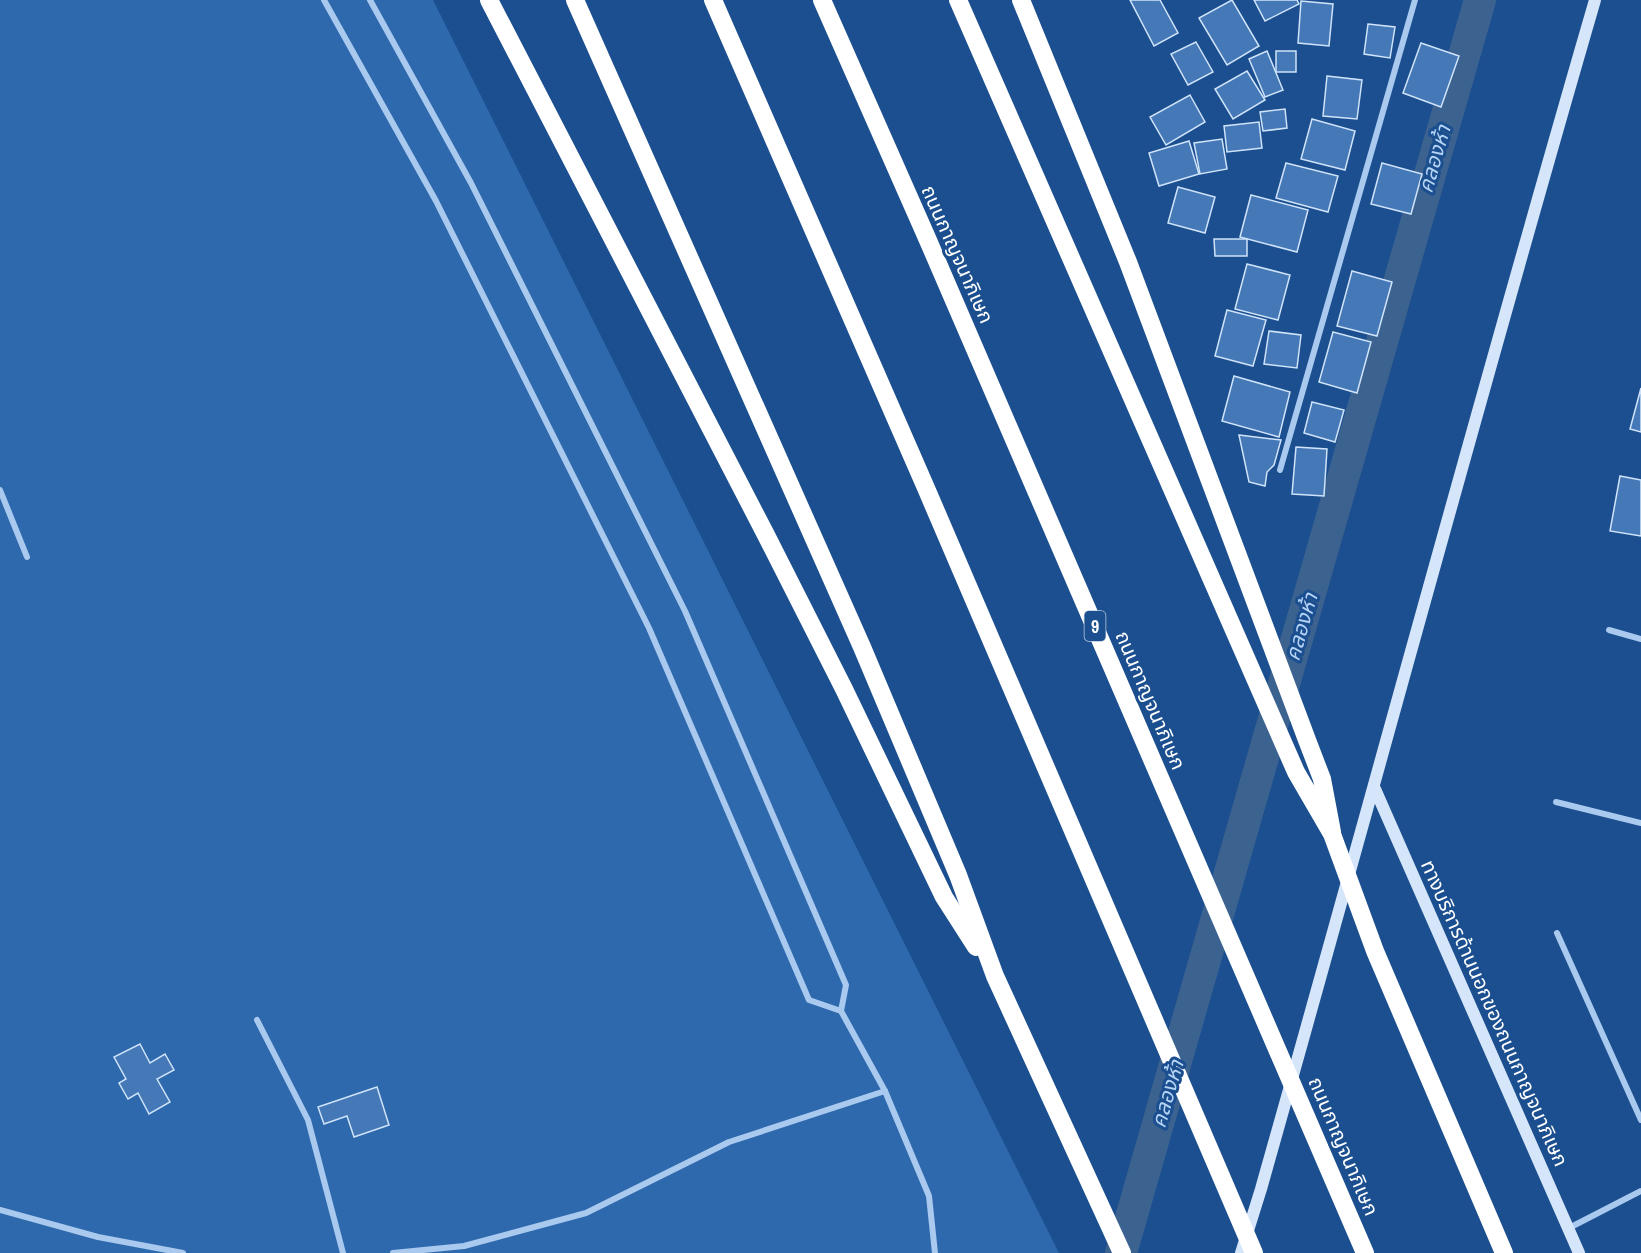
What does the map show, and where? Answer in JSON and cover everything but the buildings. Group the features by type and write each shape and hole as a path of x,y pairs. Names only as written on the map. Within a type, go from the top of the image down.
{"highway":[{"path":"489,0 766,535 844,689 944,897 995,976"},
{"path":"494,0 502,22"},
{"path":"575,0 862,647 958,875 995,976 1122,1253"},
{"path":"713,0 921,477 1254,1253"},
{"name":"ถนนกาญจนาภิเษก","path":"822,0 1365,1253"},
{"path":"958,0 1084,283 1296,772 1332,834"},
{"path":"1021,0 1128,262 1322,779 1332,834 1375,951 1504,1253"}],"street":[{"path":"324,0 436,201 649,627 809,1000 841,1011"},
{"path":"370,0 471,183 685,611 846,985 841,1011 885,1090 929,1196 934,1253"},
{"path":"1280,470 1415,0"},
{"path":"1241,1253 1375,789 1452,501 1596,0"},
{"path":"0,490 27,557"},
{"path":"1609,630 1641,639"},
{"name":"ทางบริการด้านนอกของถนนกาญจนาภิเษก","path":"1375,789 1579,1253"},
{"path":"1556,802 1641,823"},
{"path":"1557,933 1641,1120"},
{"path":"257,1020 308,1120 343,1253"},
{"path":"393,1253 464,1246 586,1213 729,1142 885,1090"},
{"path":"1568,1228 1641,1191"},
{"path":"0,1210 98,1237 183,1253"}],"shaded area":[{"path":"0,0 433,0 1059,1253 0,1253"}],"waterway":[{"name":"คลองห้า","path":"1121,1253 1480,0"}]}
